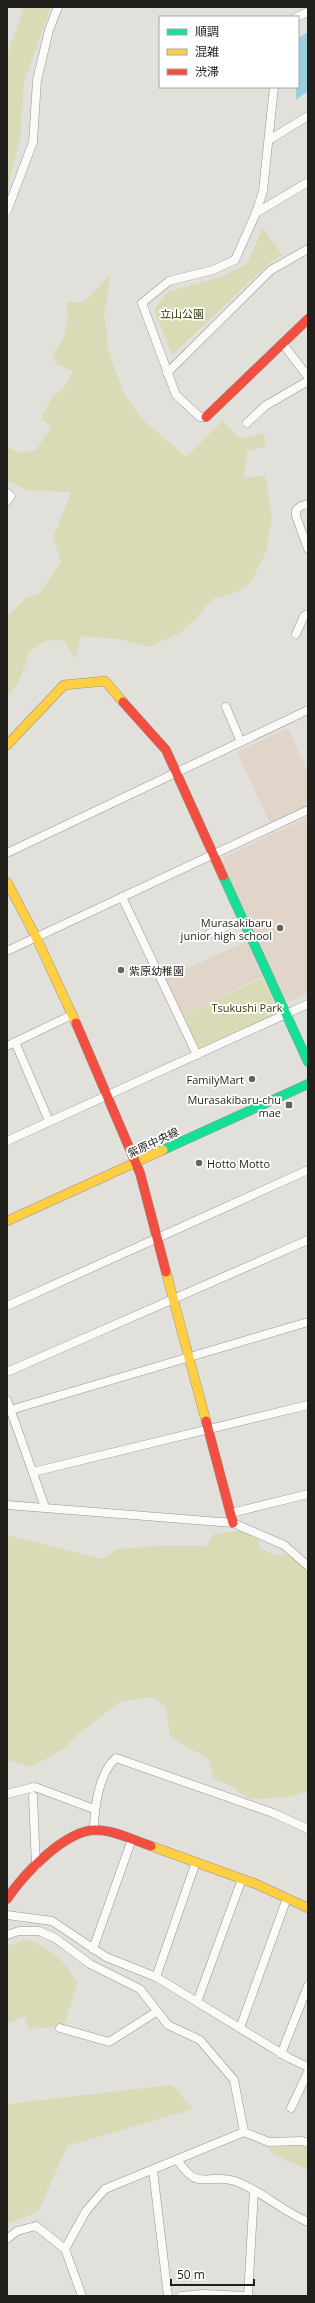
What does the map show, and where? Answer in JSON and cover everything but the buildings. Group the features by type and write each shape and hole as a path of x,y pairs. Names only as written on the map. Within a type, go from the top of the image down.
{"street":[{"path":"7,211 33,142 37,80 49,30 58,7"},
{"path":"274,88 263,191 256,213 234,260 213,270 169,281 142,303 166,373 176,395 200,417 206,417 308,319"},
{"path":"269,140 308,116"},
{"path":"256,213 308,182"},
{"path":"166,373 271,270 308,249"},
{"path":"283,344 308,377"},
{"path":"247,423 265,406 308,381"},
{"path":"7,493 11,496 7,501"},
{"path":"308,504 301,506 296,510 296,516 308,549"},
{"path":"296,634 304,616 308,614"},
{"path":"7,745 64,685 105,681 166,750 178,772 308,1062"},
{"path":"226,707 241,742"},
{"path":"7,853 308,710"},
{"path":"7,951 308,810"},
{"path":"7,882 36,937 72,1015 136,1162 210,1429 233,1523"},
{"path":"122,897 197,1055"},
{"path":"209,934 243,919"},
{"path":"7,1141 308,1004"},
{"path":"7,1046 72,1015"},
{"path":"15,1042 49,1121"},
{"name":"紫原中央線","path":"7,1221 308,1084"},
{"path":"7,1306 157,1236 308,1170"},
{"path":"7,1372 308,1240"},
{"path":"9,1411 308,1322"},
{"path":"7,1400 9,1411 45,1507"},
{"path":"33,1472 308,1405"},
{"path":"231,1513 308,1494"},
{"path":"7,1505 233,1523 284,1545 308,1566"},
{"path":"94,1830 94,1810 108,1765 116,1758 273,1813 308,1829"},
{"path":"7,1794 35,1787 94,1810"},
{"path":"33,1796 36,1866"},
{"path":"7,1899 19,1882 36,1866 72,1840 94,1830 111,1832 242,1878 308,1908"},
{"path":"93,1949 132,1839"},
{"path":"156,1977 196,1862"},
{"path":"197,2002 242,1878"},
{"path":"240,2028 287,1898"},
{"path":"7,1915 52,1921 93,1949 122,1965 156,1977 281,2054 308,2067"},
{"path":"7,1935 19,1930 39,1931 55,1938 90,1964 140,1989 156,2012 168,2025 200,2040 234,2080 244,2132"},
{"path":"281,2054 308,1986"},
{"path":"60,2028 109,2042 156,2012"},
{"path":"291,2108 308,2072"},
{"path":"65,2249 86,2211 105,2189 178,2161 244,2132 269,2142 302,2141 308,2143"},
{"path":"178,2161 187,2174 194,2178 231,2180 266,2196 284,2210 308,2222"},
{"path":"153,2170 168,2296"},
{"path":"181,2296 202,2294 248,2296 254,2191"},
{"path":"7,2239 17,2231 36,2226 65,2249 82,2296"}],"shaded area":[{"path":"288,728 308,772 308,805 270,823 237,752"},
{"name":"Murasakibaru junior high school","path":"308,817 308,993 290,1002 285,999 223,863 225,857"},
{"path":"247,941 262,977 182,1015 165,979"}],"green space":[{"path":"24,7 51,7 24,82 20,139 7,191 7,56"},
{"name":"立山公園","path":"263,228 282,255 272,261 172,355 154,309 168,292 223,276 247,264"},
{"path":"111,274 104,313 109,354 125,396 143,420 186,457 222,421 241,439 264,433 265,447 247,451 244,478 265,475 272,519 266,552 251,582 235,593 212,599 196,619 181,632 150,647 118,639 81,636 75,659 64,640 45,641 28,653 21,676 7,697 7,616 26,598 40,593 61,561 53,538 71,492 26,490 7,480 7,447 21,453 36,450 52,426 41,419 52,397 66,385 73,371 56,364 53,354 61,342 66,330 67,302 84,302"},
{"name":"Tsukushi Park","path":"263,978 279,1013 199,1049 183,1015"},
{"path":"255,1529 260,1549 272,1554 305,1557 308,1561 308,1588 306,1590 308,1591 308,1791 290,1797 248,1799 233,1787 213,1778 209,1760 170,1736 166,1707 152,1697 120,1702 76,1736 65,1748 31,1767 7,1760 7,1535 102,1559 117,1549 159,1546 206,1546 214,1534"},
{"path":"28,1940 45,1948 57,1956 77,1983 65,2023 43,2029 37,2026 29,2031 25,2016 7,2024 7,1946"},
{"path":"172,2085 193,2109 67,2146 38,2212 7,2224 7,2104"},
{"path":"300,2144 308,2147 308,2171 276,2155 268,2148"}],"water":[{"path":"308,32 308,91 296,100 296,88 299,88 299,37"}],"traffic: fast":[{"path":"223,876 308,1062"},
{"path":"163,1150 308,1084"}],"traffic: slow":[{"path":"7,745 64,685 105,681 123,702"},
{"path":"7,882 36,937 76,1023"},
{"path":"7,1221 163,1150"},
{"path":"166,1272 206,1421"},
{"path":"151,1846 256,1884 308,1908"}],"traffic: jam":[{"path":"206,417 308,319"},
{"path":"123,702 166,750 223,876"},
{"path":"76,1023 140,1173 166,1272"},
{"path":"206,1421 233,1523"},
{"path":"7,1899 23,1878 45,1856 70,1838 83,1832 102,1830 151,1846"}],"place":[{"name":"Murasakibaru junior high school","path":"280,928"},
{"name":"紫原幼稚園","path":"121,970"},
{"name":"FamilyMart","path":"252,1079"},
{"name":"Murasakibaru-chu mae","path":"289,1105"},
{"name":"Hotto Motto","path":"199,1163"}]}
